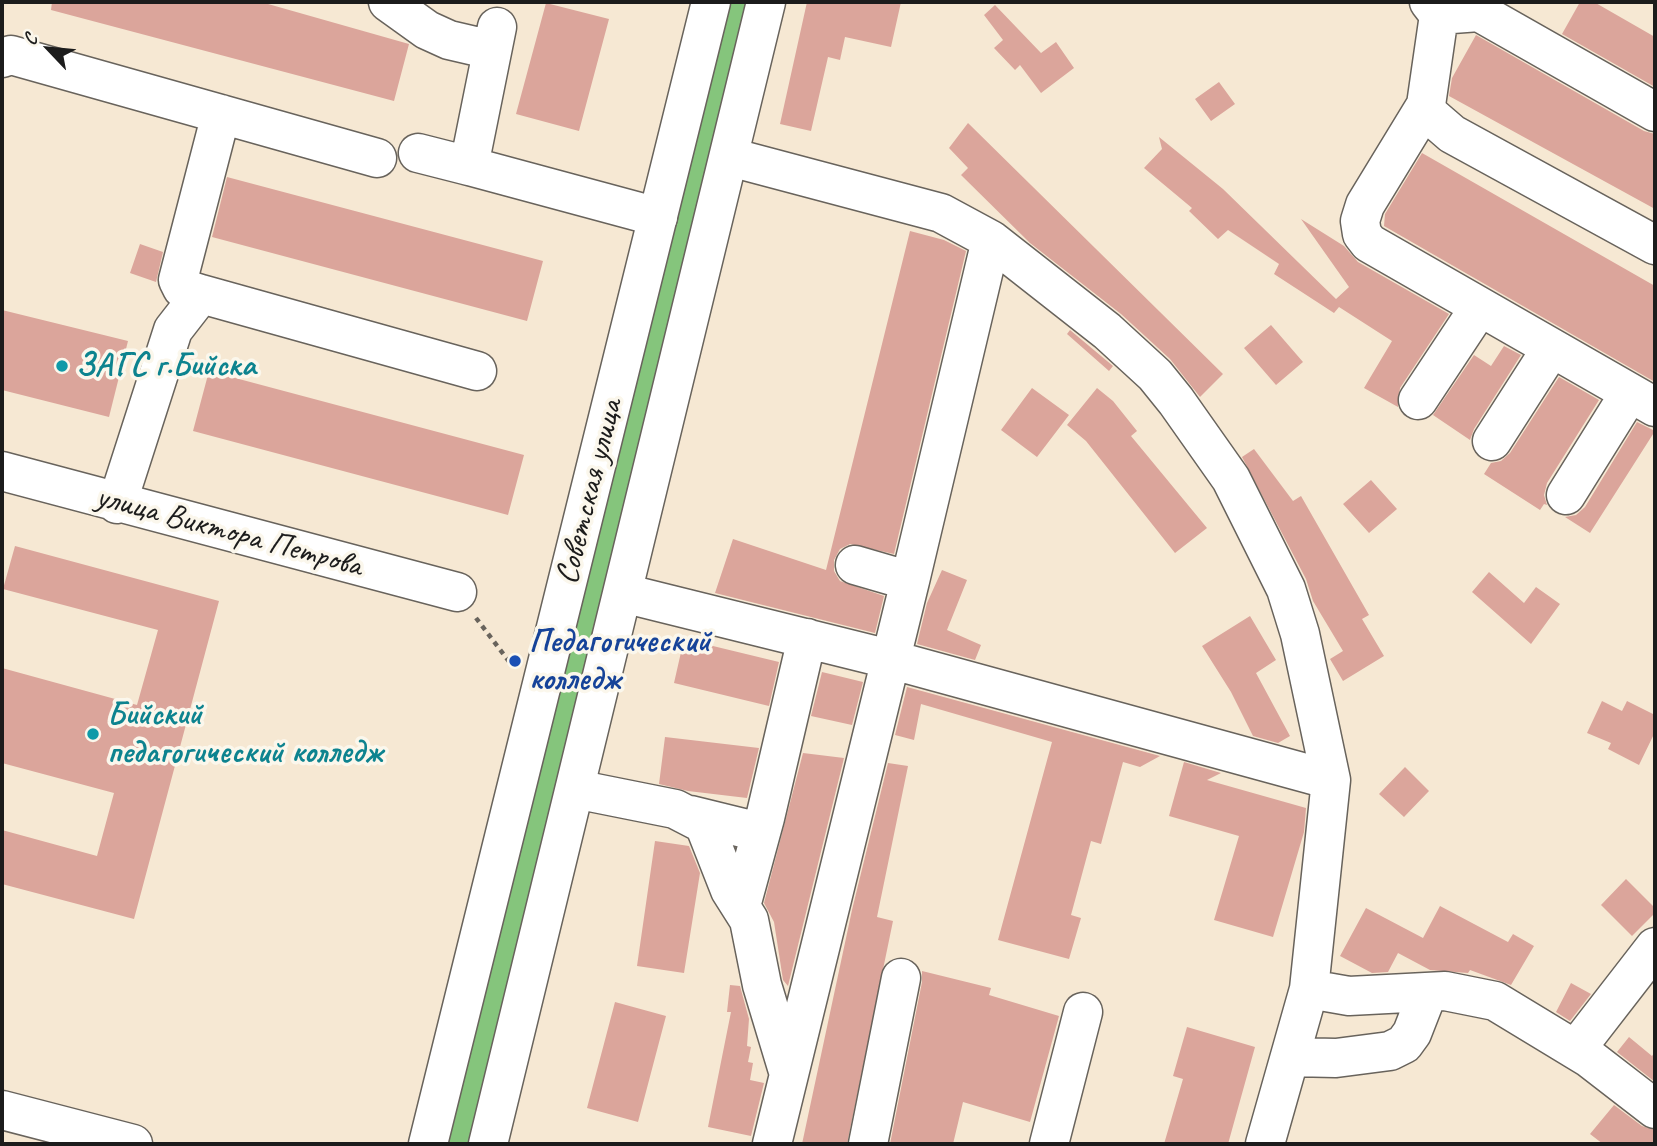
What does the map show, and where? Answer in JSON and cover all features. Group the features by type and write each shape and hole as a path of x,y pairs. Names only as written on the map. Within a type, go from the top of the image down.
{"main road":[{"path":"388,2 427,30 449,40 495,38 469,166"},
{"name":"Советская улица","path":"428,1144 711,2"},
{"name":"Советская улица","path":"488,1144 766,2"},
{"path":"1655,112 1479,12 1434,8 1426,104 1430,115 1452,134 1655,245"},
{"path":"2,58 11,55 377,158"},
{"path":"1426,104 1365,205 1360,221 1362,234 1369,243 1642,400 1566,495"},
{"path":"221,114 178,280 182,288 477,371"},
{"path":"418,153 658,217"},
{"path":"730,157 941,214 991,240 1098,323 1155,375 1208,442 1231,479 1286,589 1300,634 1331,780 1309,989 1265,1144"},
{"path":"772,1144 991,240"},
{"path":"117,503 173,330 201,294"},
{"path":"1418,400 1479,308"},
{"path":"1492,441 1551,349"},
{"name":"улица Виктора Петрова","path":"2,471 457,592"},
{"path":"855,565 910,581"},
{"path":"623,593 889,659 1331,780"},
{"path":"741,906 765,818 807,638"},
{"path":"575,789 751,830 760,827 765,818"},
{"path":"690,815 704,824 710,834 723,874 751,926 759,975 789,1073"},
{"path":"1576,1049 1655,947"},
{"path":"868,1144 901,978"},
{"path":"1309,989 1349,996 1445,991 1495,1001 1576,1049 1655,1109"},
{"path":"1290,1057 1336,1058 1390,1051 1404,1044 1412,1033 1427,992"},
{"path":"1049,1144 1083,1012"},
{"path":"2,1110 133,1144"}],"path":[{"path":"457,592 539,702"}],"green space":[{"path":"722,2 751,2 474,1144 440,1144"}],"building":[{"path":"52,2 261,2 409,44 394,101 51,10"},
{"path":"807,2 901,2 891,47 845,37 840,60 828,57 811,131 780,124"},
{"path":"1580,2 1594,2 1655,37 1655,87 1562,34"},
{"path":"546,3 609,19 579,131 516,114"},
{"path":"995,5 1041,53 1056,42 1074,68 1041,93 1020,65 1015,70 994,48 1003,40 984,15"},
{"path":"1476,35 1644,131 1655,134 1655,209 1449,96 1452,78"},
{"path":"1219,82 1235,104 1211,121 1195,99"},
{"path":"968,123 1223,374 1200,397 1170,359 1121,314 1030,243 961,175 968,168 949,148"},
{"path":"1159,137 1223,189 1336,299 1349,287 1301,219 1344,246 1358,262 1449,314 1400,388 1398,407 1364,388 1392,341 1339,307 1334,313 1274,274 1279,264 1228,230 1218,239 1189,211 1192,208 1144,168 1162,149"},
{"path":"1422,153 1655,286 1655,382 1384,226 1385,214"},
{"path":"227,177 543,261 527,321 212,237"},
{"path":"910,231 944,240 966,251 894,554 850,544 840,549 834,560 834,571 840,581 884,596 875,633 715,593 733,539 826,570"},
{"path":"140,244 163,252 156,282 130,273"},
{"name":"ЗАГС г.Бийска","path":"2,310 128,341 109,417 2,390"},
{"path":"1271,325 1303,362 1276,385 1244,348"},
{"path":"1070,330 1113,366 1109,371 1067,334"},
{"path":"1504,346 1521,355 1474,429 1470,440 1433,415 1474,355 1491,366"},
{"path":"209,371 524,455 508,515 193,431"},
{"path":"1559,377 1599,400 1547,483 1544,495 1547,505 1544,504 1540,510 1484,474 1491,463 1501,461 1510,453"},
{"path":"1032,388 1069,415 1037,457 1001,430"},
{"path":"1097,388 1113,401 1137,431 1131,436 1207,528 1175,553 1086,441 1067,425"},
{"path":"1637,422 1655,431 1590,533 1565,517 1576,515 1585,507"},
{"path":"1254,449 1293,501 1301,496 1369,615 1362,619 1384,656 1343,681 1330,659 1343,651 1313,601 1306,579 1242,457"},
{"path":"1371,480 1397,509 1369,533 1343,504"},
{"name":"Бийский педагогический колледж","path":"15,546 219,601 134,919 2,884 2,830 97,856 114,793 2,763 2,668 137,705 158,630 3,589"},
{"path":"942,570 967,580 947,630 981,645 975,660 917,644 927,603"},
{"path":"1489,572 1524,603 1536,587 1560,604 1531,644 1472,592"},
{"path":"1250,616 1276,660 1256,673 1290,736 1278,743 1253,736 1231,692 1202,646"},
{"path":"684,639 779,662 769,706 674,683"},
{"path":"822,672 863,682 852,725 811,716"},
{"path":"907,687 1160,756 1140,767 1123,762 1101,844 1091,841 1071,915 1081,918 1069,959 998,940 1052,742 921,704 914,740 895,735"},
{"path":"1602,701 1622,711 1627,701 1655,715 1655,732 1639,765 1608,749 1611,743 1587,733"},
{"path":"665,737 759,748 747,798 688,791 659,784"},
{"path":"803,753 844,758 788,986 783,980 774,922 764,903"},
{"path":"1184,762 1221,773 1207,780 1306,808 1304,832 1273,937 1214,920 1239,836 1169,816"},
{"path":"888,763 908,766 877,917 893,921 847,1144 802,1144 852,910"},
{"path":"1405,767 1429,791 1404,817 1379,794"},
{"path":"655,841 689,846 700,873 684,973 637,966"},
{"path":"1626,879 1655,908 1655,913 1632,936 1601,905"},
{"path":"1440,906 1508,942 1513,934 1534,946 1511,985 1470,970 1468,973 1430,970 1398,953 1388,972 1372,973 1340,956 1366,908 1423,938"},
{"path":"922,971 991,988 989,995 1059,1016 1030,1122 963,1102 953,1144 890,1144"},
{"path":"1571,983 1591,994 1570,1021 1556,1012"},
{"path":"730,985 740,986 749,1019 747,1046 751,1047 748,1062 753,1063 750,1080 764,1083 751,1136 708,1127 731,1012 727,1012"},
{"path":"615,1002 666,1016 638,1122 587,1108"},
{"path":"1187,1027 1255,1047 1228,1144 1164,1144 1183,1079 1173,1076"},
{"path":"1629,1037 1652,1056 1655,1052 1655,1082 1617,1052"},
{"path":"1614,1105 1642,1126 1655,1130 1655,1144 1603,1144 1590,1134"}],"place":[{"name":"ЗАГС г.Бийска","path":"62,366"},
{"name":"Педагогический колледж","path":"515,661"},
{"name":"Бийский педагогический колледж","path":"93,734"}]}
